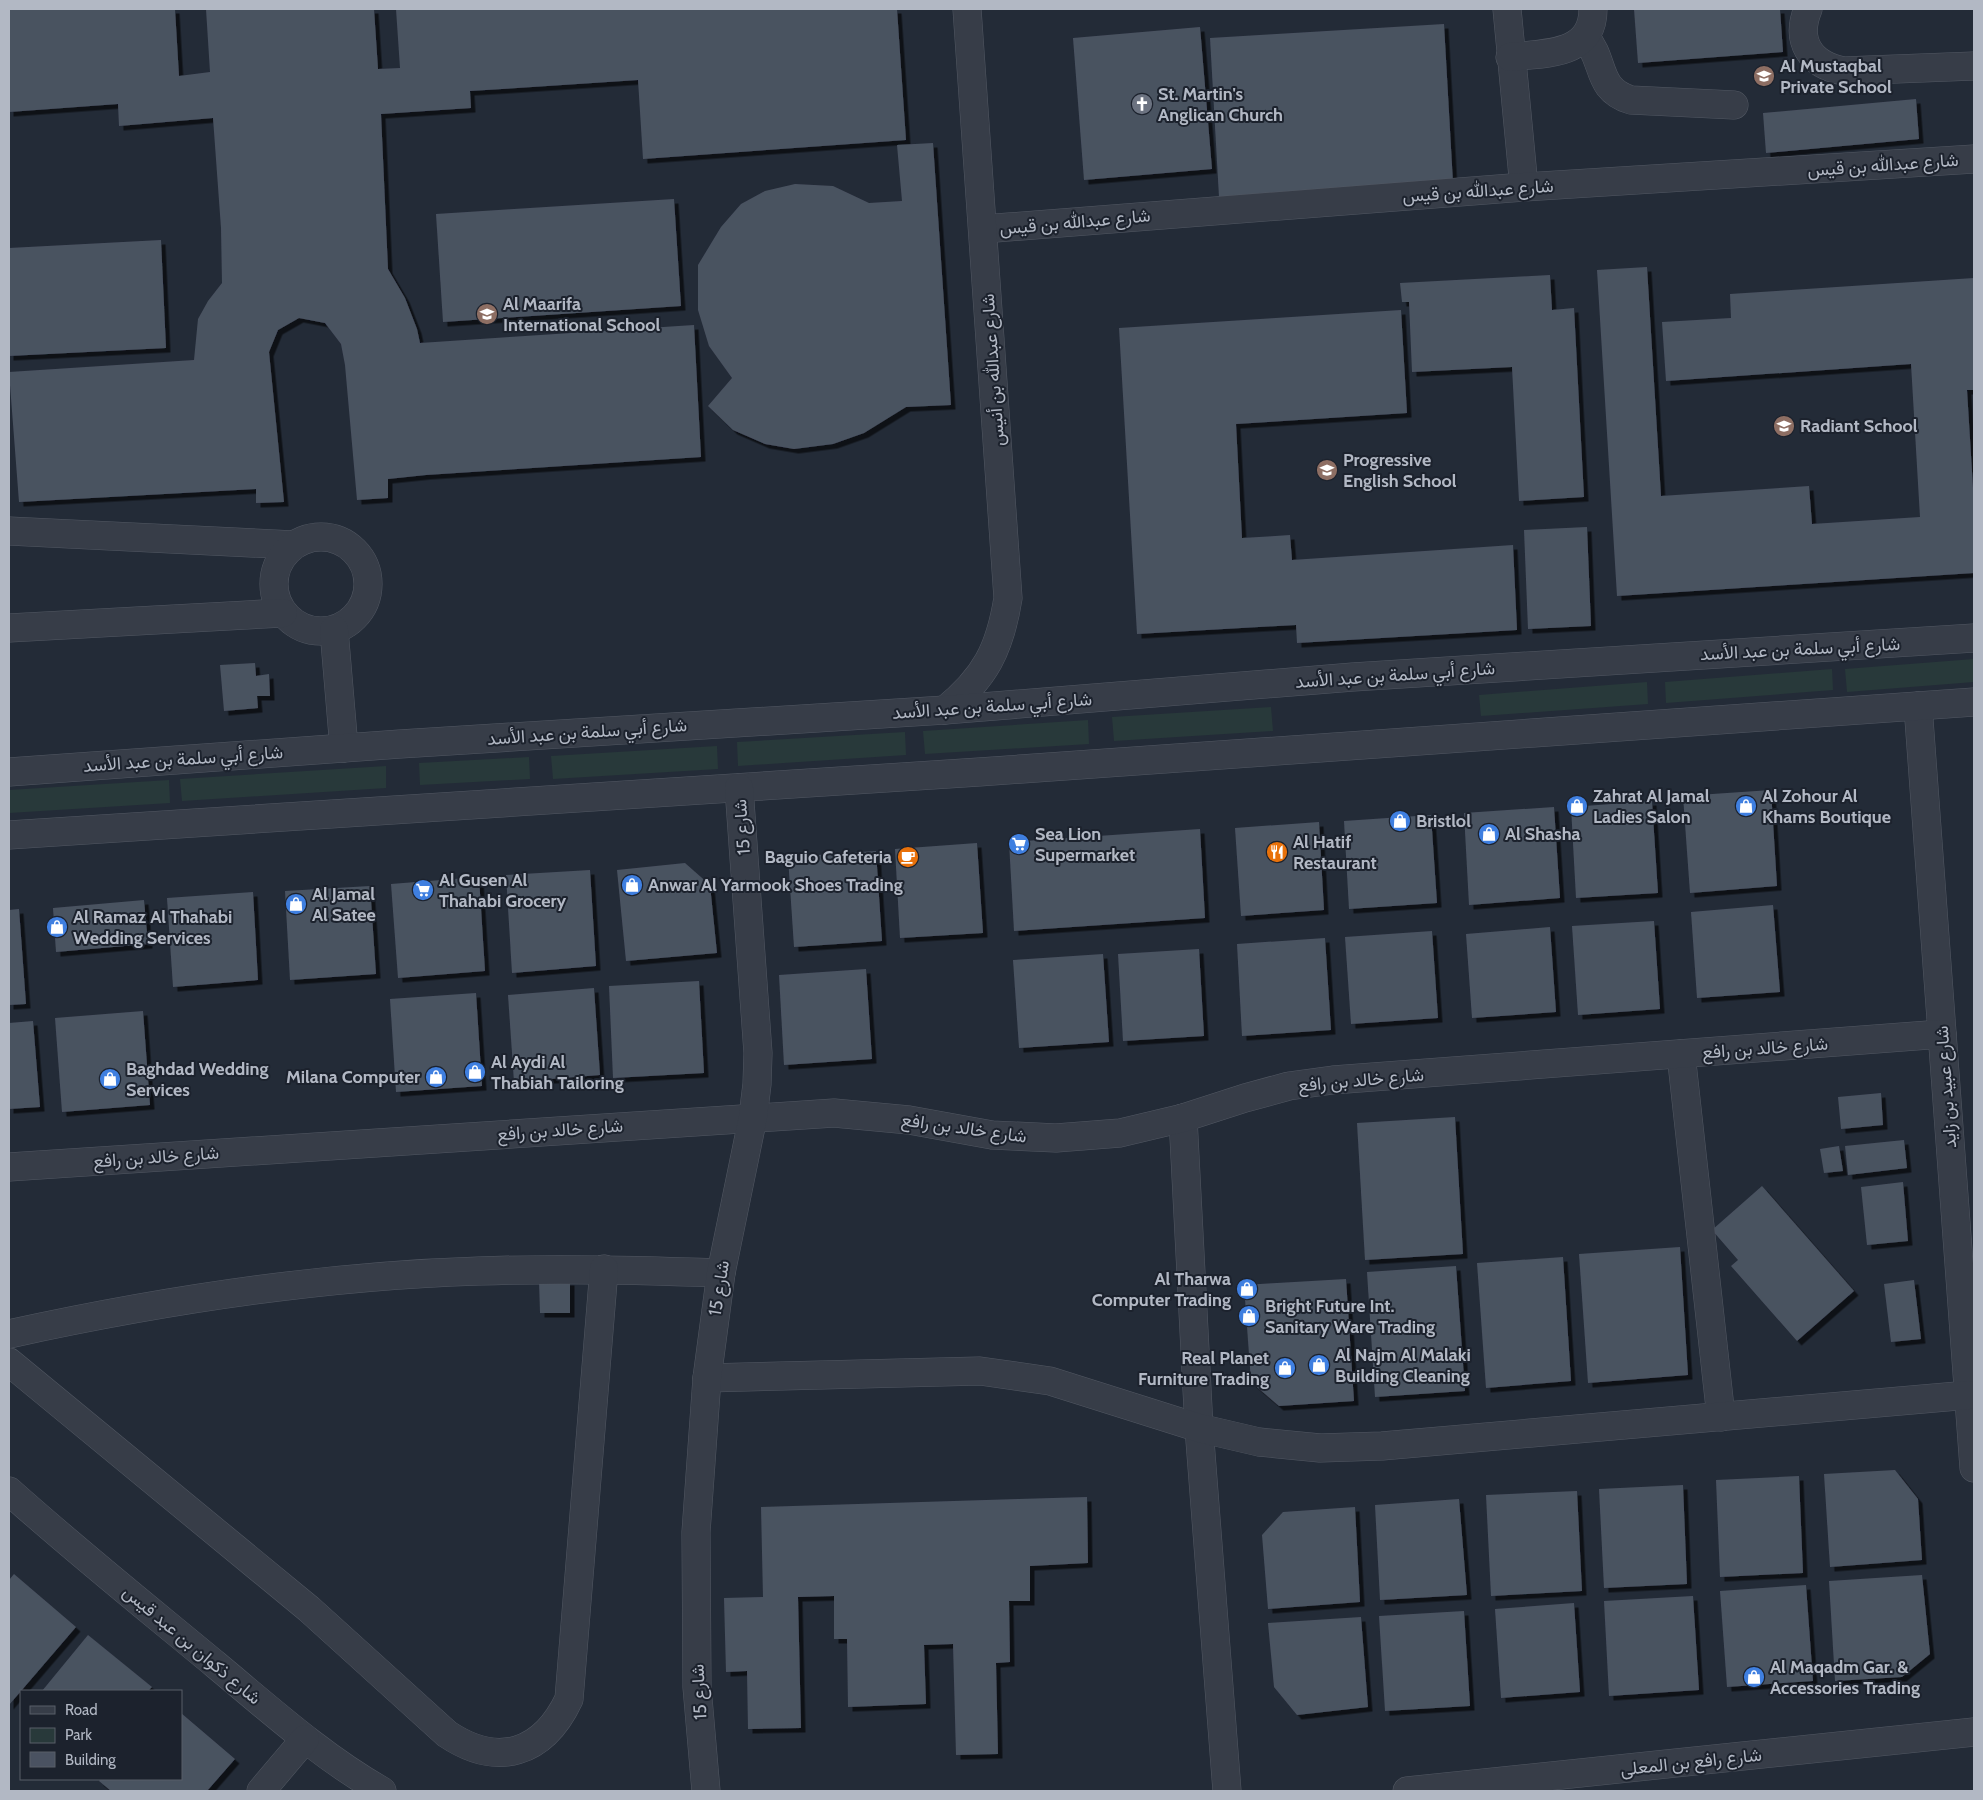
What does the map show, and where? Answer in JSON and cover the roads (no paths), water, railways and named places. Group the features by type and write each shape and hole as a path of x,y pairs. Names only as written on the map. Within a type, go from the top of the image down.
{"street":[{"name":"شارع عبدالله بن أنيس","path":"945,710 964,695 980,676 993,654 1003,627 1008,598 967,9"},
{"path":"1507,9 1510,57 1524,187"},
{"path":"1510,57 1575,46 1585,37 1592,24 1593,9"},
{"path":"1808,9 1803,23 1804,37 1808,50 1818,61 1830,68 1844,71 1974,66"},
{"path":"1585,37 1595,52 1604,80 1611,90 1620,97 1631,100 1734,105"},
{"name":"شارع عبدالله بن قيس","path":"983,229 1524,187 1974,159"},
{"path":"9,531 294,545"},
{"path":"326,536 341,541 355,550 365,564 369,580 367,597 360,611 349,623 325,631 298,626 283,613 276,599 273,584 279,563 294,545 309,538 326,536"},
{"path":"9,628 283,613"},
{"path":"325,631 335,749"},
{"name":"شارع أبي سلمة بن عبد الأسد","path":"9,772 945,710 1371,676 1974,638"},
{"path":"9,835 739,788 1974,702"},
{"name":"شارع عبيد بن زايد","path":"1918,706 1974,1468"},
{"name":"شارع 15","path":"706,1791 697,1688 696,1532 707,1378 721,1273 757,1084 758,1053 739,788"},
{"name":"شارع خالد بن رافع","path":"9,1167 834,1113 909,1120 992,1135 1056,1138 1120,1133 1183,1118 1289,1086 1334,1080 1942,1034"},
{"path":"1681,1054 1721,1417"},
{"path":"1183,1118 1199,1428 1227,1791"},
{"path":"9,1362 309,1609 447,1734 465,1746 486,1752 507,1752 528,1746 546,1734 560,1718 569,1699 604,1269"},
{"path":"9,1334 104,1313 229,1293 354,1279 478,1270 604,1269 721,1273"},
{"path":"707,1378 980,1371 1050,1381 1199,1428 1259,1442 1320,1448 1382,1446 1969,1394"},
{"name":"شارع ذكوان بن عبد قيس","path":"9,1491 54,1532 305,1739 361,1779 382,1791"},
{"name":"شارع رافع بن المعلى","path":"1407,1791 1974,1732"},
{"path":"260,1791 305,1739"}],"place":[{"name":"Al Mustaqbal Private School","path":"1764,76"},
{"name":"St. Martin's Anglican Church","path":"1142,104"},
{"name":"Al Maarifa International School","path":"487,314"},
{"name":"Radiant School","path":"1784,426"},
{"name":"Progressive English School","path":"1327,470"},
{"name":"Zahrat Al Jamal Ladies Salon","path":"1577,806"},
{"name":"Al Zohour Al Khams Boutique","path":"1746,806"},
{"name":"Bristlol","path":"1400,821"},
{"name":"Al Shasha","path":"1489,834"},
{"name":"Sea Lion Supermarket","path":"1019,844"},
{"name":"Al Hatif Restaurant","path":"1277,852"},
{"name":"Baguio Cafeteria","path":"908,857"},
{"name":"Anwar Al Yarmook Shoes Trading","path":"632,885"},
{"name":"Al Gusen Al Thahabi Grocery","path":"423,890"},
{"name":"Al Jamal Al Satee","path":"296,904"},
{"name":"Al Ramaz Al Thahabi Wedding Services","path":"57,927"},
{"name":"Al Aydi Al Thabiah Tailoring","path":"475,1072"},
{"name":"Milana Computer","path":"436,1077"},
{"name":"Baghdad Wedding Services","path":"110,1079"},
{"name":"Al Tharwa Computer Trading","path":"1247,1289"},
{"name":"Bright Future Int. Sanitary Ware Trading","path":"1249,1316"},
{"name":"Al Najm Al Malaki Building Cleaning","path":"1319,1365"},
{"name":"Real Planet Furniture Trading","path":"1285,1368"},
{"name":"Al Maqadm Gar. & Accessories Trading","path":"1754,1677"}]}
